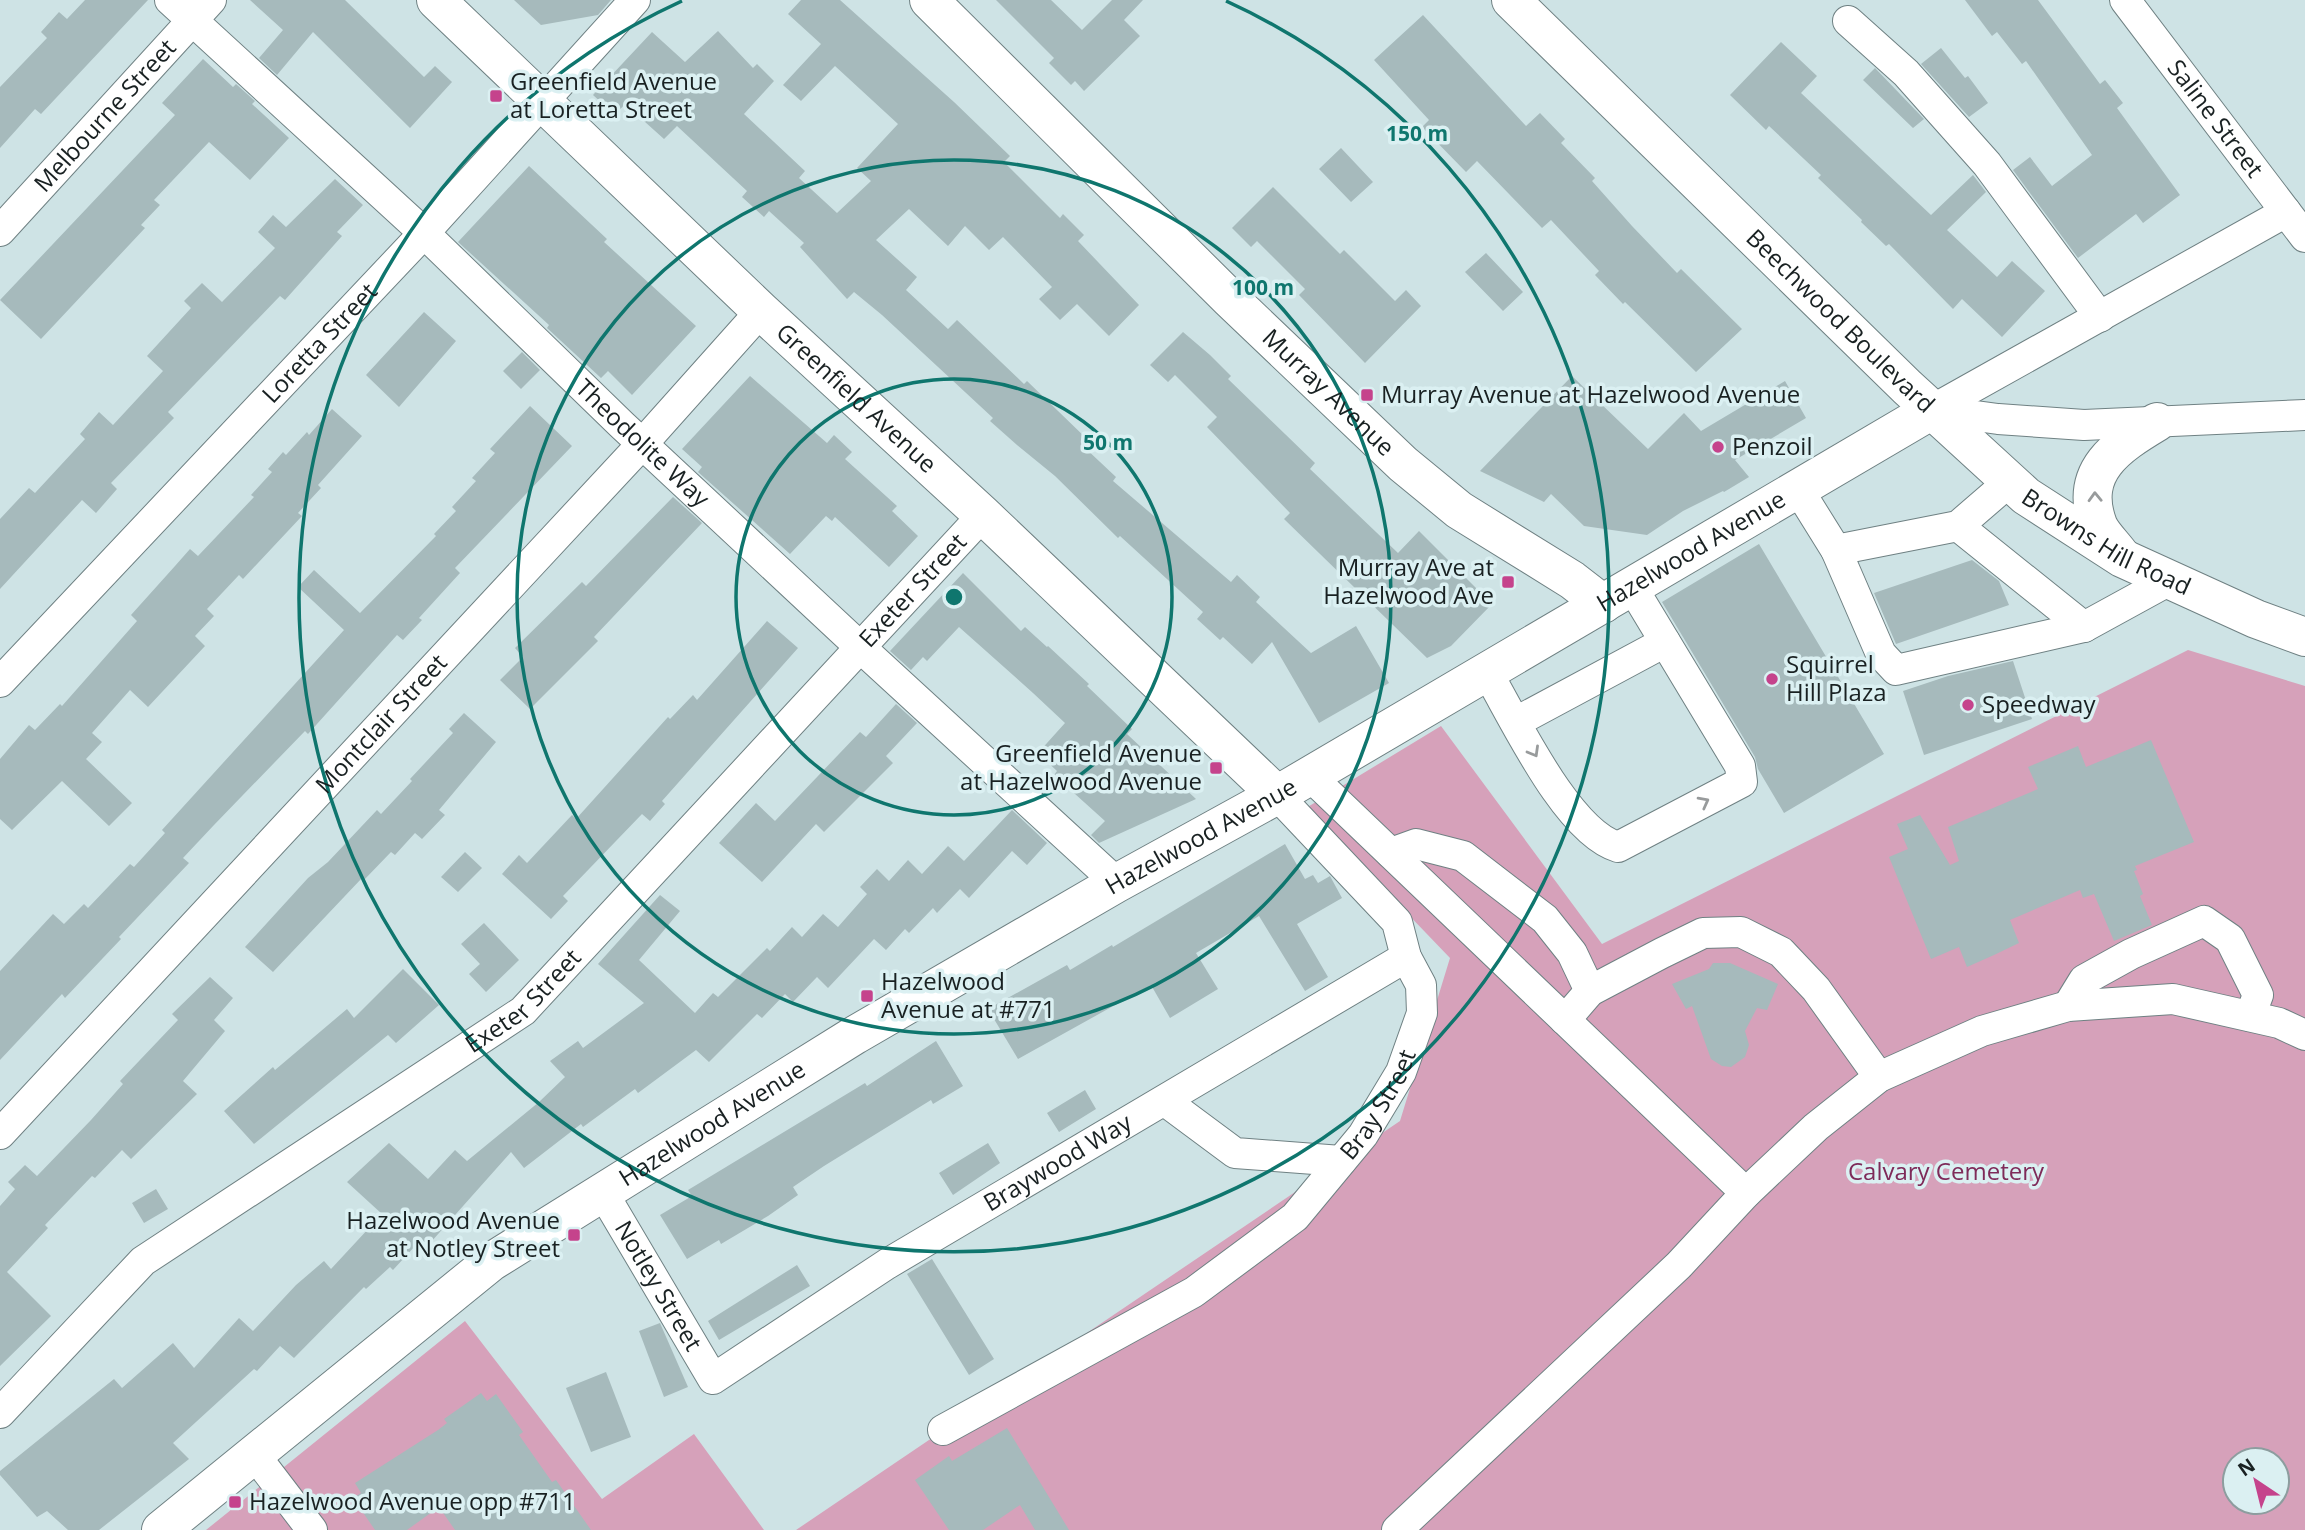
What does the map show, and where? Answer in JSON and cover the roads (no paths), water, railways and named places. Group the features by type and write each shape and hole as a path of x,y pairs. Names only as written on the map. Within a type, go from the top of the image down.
{"main road":[{"name":"Greenfield Avenue","path":"436,0 761,312 983,515 1277,795"},
{"name":"Murray Avenue","path":"929,0 1239,308 1403,464 1459,510 1572,580 1618,595"},
{"name":"Beechwood Boulevard","path":"1511,0 1933,410"},
{"name":"Hazelwood Avenue","path":"161,1530 491,1262 855,1035 1117,883 1310,776 1933,410"},
{"name":"Browns Hill Road","path":"1933,410 2010,481 2057,518 2122,558 2168,581 2305,637"},
{"path":"2122,558 2098,526 2093,493 2099,469 2116,447 2157,422"}],"street":[{"name":"Loretta Street","path":"0,681 424,233 542,99 635,0"},
{"name":"Saline Street","path":"2125,0 2305,237"},
{"name":"Melbourne Street","path":"0,230 191,6"},
{"name":"Theodolite Way","path":"191,6 424,233 860,647 1117,883"},
{"path":"1848,21 1906,73 1987,164 2100,317"},
{"name":"Hazelwood Avenue","path":"1933,410 2286,212"},
{"name":"Montclair Street","path":"0,1134 644,442 761,312"},
{"name":"Beechwood Boulevard","path":"1933,410 1998,419 2084,425 2305,415"},
{"path":"1836,550 1958,526 2010,481"},
{"path":"1798,489 1836,550 1881,654 1896,670 2084,628 2168,581"},
{"name":"Exeter Street","path":"0,1413 143,1261 523,1010 983,515"},
{"path":"1958,526 2084,628"},
{"path":"1487,672 1552,783 1585,827 1605,843 1618,847 1742,782 1740,766 1665,642 1618,595"},
{"path":"1517,722 1665,642"},
{"path":"1310,776 1746,1194"},
{"name":"Bray Street","path":"943,1430 1194,1292 1295,1217 1363,1135 1401,1072 1422,1013 1421,985 1406,957 1397,922 1277,795"},
{"path":"1391,853 1416,844 1463,856 1545,919 1572,953 1590,991"},
{"path":"2068,1006 2084,980 2131,954 2204,921 2230,939 2258,995 2250,1016"},
{"path":"1565,1020 1590,991 1703,933 1741,932 1781,952 1816,989 1879,1077"},
{"name":"Braywood Way","path":"713,1379 887,1264 1406,957"},
{"path":"1397,1530 1679,1265 1746,1194 1816,1127 1879,1077 1982,1031 2068,1006 2174,999 2279,1023 2305,1035"},
{"path":"1165,1101 1235,1153 1341,1161"},
{"name":"Notley Street","path":"603,1193 713,1379"},
{"path":"254,1454 312,1530"}],"place":[{"name":"Greenfield Avenue at Loretta Street","path":"496,96"},
{"name":"Murray Avenue at Hazelwood Avenue","path":"1367,395"},
{"name":"Penzoil","path":"1718,447"},
{"name":"Murray Ave at Hazelwood Ave","path":"1508,582"},
{"name":"Squirrel Hill Plaza","path":"1772,679"},
{"name":"Speedway","path":"1968,705"},
{"name":"Greenfield Avenue at Hazelwood Avenue","path":"1216,768"},
{"name":"Hazelwood Avenue at #771","path":"867,996"},
{"name":"Hazelwood Avenue at Notley Street","path":"574,1235"},
{"name":"Hazelwood Avenue opp #711","path":"235,1502"}],"park label":[{"name":"Calvary Cemetery","path":"1946,1172"}]}
